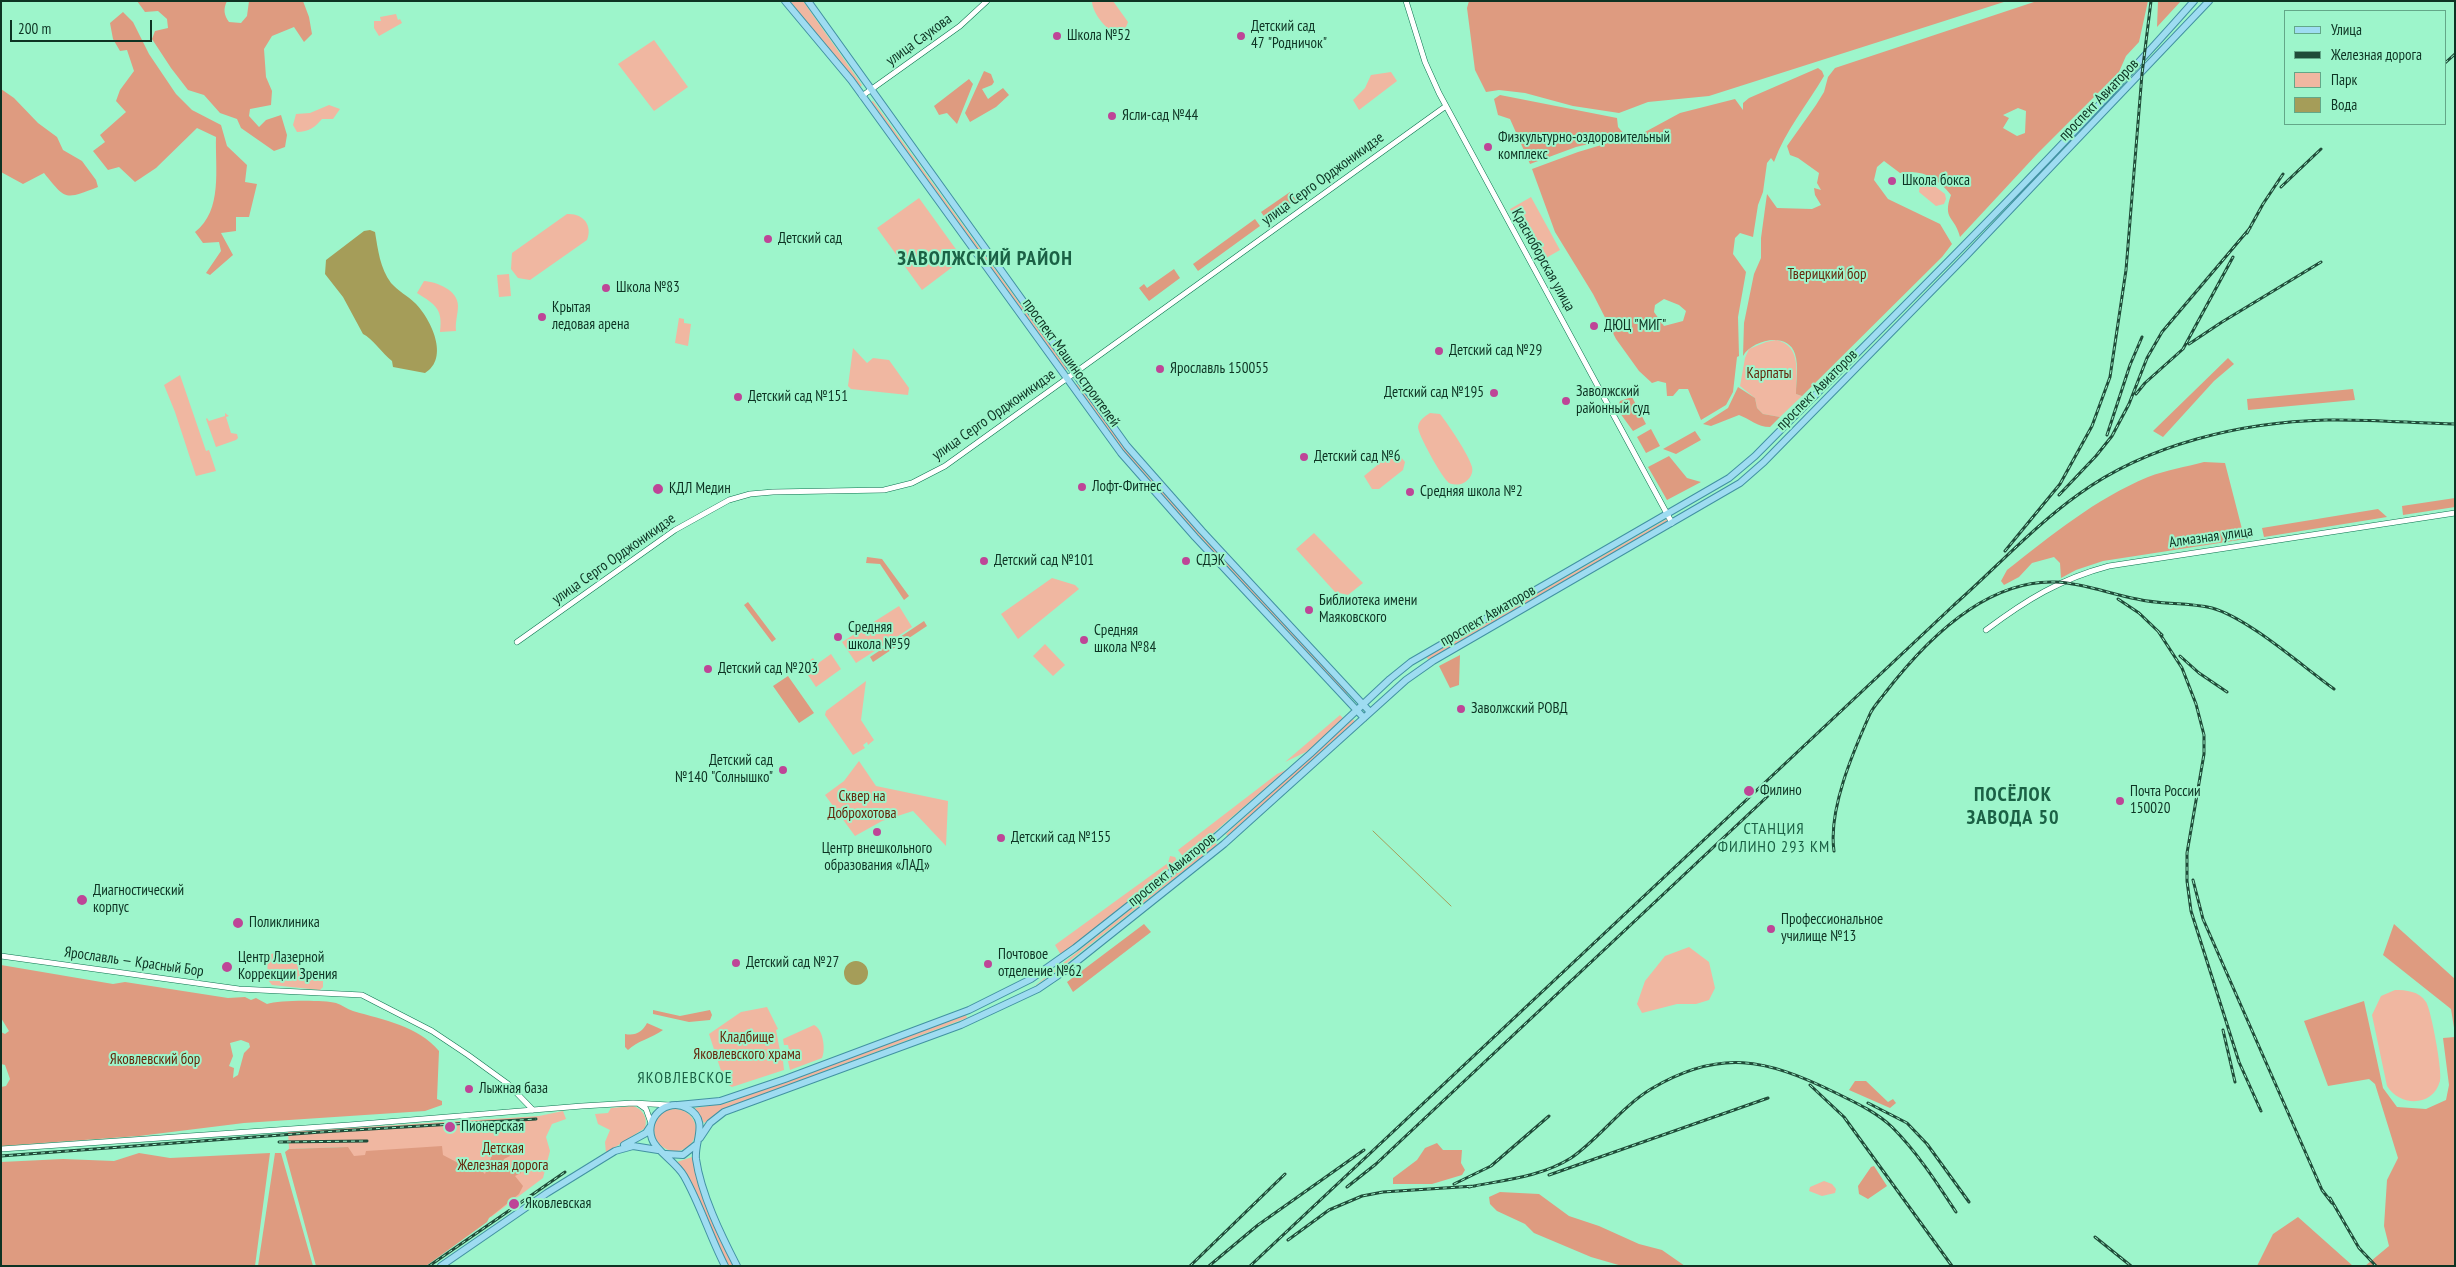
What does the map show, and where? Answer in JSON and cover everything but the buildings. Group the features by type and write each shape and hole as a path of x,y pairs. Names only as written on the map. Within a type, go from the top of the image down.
{"main road":[{"name":"проспект Машиностроителей","path":"785,1 836,60 1121,453 1150,487 1364,718"},
{"name":"проспект Машиностроителей","path":"808,1 1127,446 1370,712"},
{"name":"проспект Авиаторов","path":"677,1105 720,1101 785,1079 969,1010 1019,986 1075,948 1213,840 1310,754 1356,710 1412,662 1712,489 1755,456 2095,109 2194,1"},
{"name":"проспект Авиаторов","path":"699,1139 707,1126 724,1112 970,1021 1038,989 1066,970 1224,844 1418,671 1740,483 1764,462 1967,255 2209,1"},
{"path":"836,60 845,55"},
{"path":"441,1266 547,1193 646,1133 658,1112 677,1105 688,1108 697,1118 700,1126 696,1159 717,1223 737,1266"},
{"path":"651,1125 653,1143 684,1176 725,1266"},
{"path":"615,1151 637,1146 673,1156 691,1150 699,1139"}],"street":[{"name":"улица Саукова","path":"862,96 960,26 987,1"},
{"name":"Красноборская улица","path":"1406,1 1425,62 1446,106 1672,524"},
{"name":"улица Серго Орджоникидзе","path":"517,642 670,534 718,505 757,493 872,492 912,483 963,455 1446,106"},
{"name":"Алмазная улица","path":"1986,630 2042,591 2078,575 2109,566 2455,513"},
{"name":"Ярославль — Красный Бор","path":"1,956 239,989 362,995 432,1031 468,1055 508,1084 533,1110"},
{"path":"1,1149 633,1103 677,1105"},
{"path":"633,1103 646,1109 651,1125"}],"green space":[{"path":"137,1 227,1 225,14 227,19 229,22 241,23 247,16 249,1 303,1 309,17 312,34 304,42 294,27 272,36 264,49 266,77 272,91 271,105 250,109 249,116 259,127 266,120 281,115 287,135 285,147 274,151 241,128 237,119 220,113 204,95 188,90 152,39 155,31 168,28 167,19 158,11 145,12"},
{"path":"790,1 803,1 862,85 860,87"},
{"path":"1092,1 1113,1 1128,22 1124,32 1114,32 1103,24 1095,12"},
{"path":"1469,1 2007,1 1709,96 1648,102 1619,113 1573,106 1525,93 1499,90 1486,92 1475,70 1467,8"},
{"name":"Тверицкий бор","path":"2037,1 2148,1 2139,42 2126,56 2119,72 2038,153 1960,237 1949,214 1948,209 1951,195 1940,184 1929,176 1916,172 1900,173 1884,161 1877,167 1874,180 1888,199 1940,224 1952,244 1942,257 1802,396 1796,394 1797,364 1791,347 1785,342 1770,340 1754,346 1743,356 1744,323 1754,274 1761,258 1761,238 1767,194 1777,208 1812,209 1821,205 1815,195 1814,188 1821,190 1817,183 1819,173 1798,158 1790,155 1787,146 1824,92 1828,77 1835,68","holes":["2018,108 2026,111 2025,133 2017,136 2003,128 2009,118 2003,115"]},
{"path":"2158,1 2181,1 2157,27"},
{"path":"123,12 133,22 149,54 176,94 192,110 221,125 227,146 247,165 245,182 257,184 249,217 236,217 236,231 221,233 233,255 210,275 206,273 221,251 219,242 203,243 195,232 204,223 214,201 216,188 216,137 197,128 156,168 135,182 119,167 108,170 93,151 105,142 100,135 126,112 116,101 120,90 134,71 127,50 120,51 113,39 110,23"},
{"path":"396,14 398,20 400,19 402,23 379,36 374,28 374,21 381,21 380,17"},
{"path":"654,40 688,87 654,111 618,64"},
{"name":"Тверицкий бор","path":"1818,68 1824,76 1790,129 1774,162 1771,158 1767,163 1753,237 1740,233 1735,238 1733,254 1746,272 1738,317 1739,356 1737,357 1733,392 1726,405 1701,420 1688,389 1679,389 1673,396 1667,396 1666,383 1658,381 1652,383 1639,371 1616,339 1593,294 1555,232 1532,169 1578,152 1645,132 1680,113 1735,99 1743,110 1743,103 1749,98","holes":["1664,299 1679,305 1686,311 1683,321 1664,326 1654,312 1655,305"]},
{"path":"984,71 991,74 994,82 992,85 982,89 988,99 1003,88 1009,95 996,107 970,122 965,113"},
{"path":"1391,72 1397,81 1359,110 1353,100 1365,88 1371,75"},
{"path":"969,79 973,84 957,124 947,113 939,115 934,106"},
{"path":"1,89 14,98 38,123 57,137 63,150 82,161 96,180 98,187 78,194 66,195 44,173 23,184 1,172"},
{"path":"1500,95 1617,118 1618,127 1625,135 1576,147 1530,164 1510,119 1498,115 1494,99"},
{"path":"873,101 1067,369 1065,371 871,102"},
{"path":"329,105 340,109 333,119 322,119 311,128 297,132 293,125 296,114 310,113"},
{"path":"1928,181 1945,194 1944,204 1936,206 1919,192 1920,184"},
{"path":"1290,192 1296,200 1266,219 1261,212"},
{"path":"1531,197 1560,250 1539,262 1510,209"},
{"path":"919,198 963,259 922,290 877,228"},
{"path":"567,214 573,214 585,221 589,229 587,240 530,280 518,278 511,269 512,253"},
{"path":"1255,219 1260,226 1198,271 1193,264"},
{"path":"1174,269 1180,278 1149,301 1139,288 1144,284 1147,288"},
{"path":"509,274 511,296 499,297 497,275"},
{"path":"424,281 440,285 455,295 458,306 456,331 440,332 441,324 437,308 417,293"},
{"path":"679,318 684,319 684,323 691,324 688,346 675,343"},
{"name":"Карпаты","path":"1776,340 1784,343 1794,354 1797,369 1796,394 1802,396 1780,417 1763,414 1757,408 1755,398 1740,386 1745,358 1749,349"},
{"path":"853,348 867,363 873,358 889,360 909,388 908,395 851,389 848,386"},
{"path":"2228,358 2234,364 2214,381 2163,437 2153,431"},
{"path":"180,375 206,451 209,450 216,471 196,476 164,385"},
{"path":"1077,384 1126,450 1154,483 1348,693 1346,694 1152,485 1124,451"},
{"path":"1738,387 1755,398 1757,408 1763,414 1780,417 1770,427 1757,424 1739,415 1711,426 1703,424 1728,408"},
{"path":"2353,389 2355,400 2248,410 2247,399"},
{"path":"1632,397 1646,424 1633,431 1617,409 1620,401"},
{"path":"225,413 229,416 226,417 231,433 237,434 238,438 216,447 206,419 209,421 225,416"},
{"path":"1430,413 1440,414 1467,455 1472,472 1464,483 1453,484 1447,481 1422,438 1418,427 1422,418"},
{"path":"1651,429 1660,446 1646,453 1637,437"},
{"path":"1695,431 1701,440 1676,454 1663,449"},
{"path":"1391,454 1400,456 1405,462 1403,470 1379,489 1372,489 1364,476"},
{"path":"1669,456 1687,478 1701,482 1667,500 1648,467"},
{"path":"2204,462 2225,463 2242,529 2250,530 2252,538 2103,561 2076,570 2061,578 2060,563 2054,557 2032,563 2019,577 2004,585 2001,581 2007,570 2057,531 2110,496 2148,477"},
{"path":"2455,498 2455,507 2403,515 2402,506"},
{"path":"2378,509 2387,517 2264,537 2262,528"},
{"path":"1667,519 1668,522 1428,660 1427,657"},
{"path":"1314,533 1363,583 1348,595 1335,592 1296,549"},
{"path":"867,557 882,559 909,596 904,600 880,564 866,563"},
{"path":"1052,578 1075,585 1079,589 1018,639 1001,614"},
{"path":"748,602 776,639 772,642 744,605"},
{"path":"899,606 912,627 856,663 842,642"},
{"path":"924,621 927,626 873,662 870,657"},
{"path":"1045,644 1065,665 1053,676 1033,656"},
{"path":"831,654 841,669 816,687 802,666 813,658 817,664"},
{"path":"1460,655 1459,685 1450,688 1439,666"},
{"path":"788,676 814,713 799,723 773,686"},
{"path":"866,681 861,720 874,740 868,745 867,742 863,745 865,748 853,755 825,715 826,711"},
{"path":"1340,715 1343,718 1308,751 1285,762"},
{"path":"1353,719 1355,722 1300,774 1228,837 1226,834"},
{"name":"Сквер на Доброхотова","path":"859,761 876,786 948,801 946,846 913,811 882,821 855,836 825,795 844,781"},
{"path":"1288,769 1184,858 1178,850 1277,774"},
{"path":"1215,842 1217,845 1032,988"},
{"path":"1170,856 1175,857 1177,861 1175,865 1061,955 1055,945 1168,863"},
{"path":"1144,924 1151,932 1073,992 1067,982"},
{"path":"2394,924 2455,979 2455,1034 2451,1009 2383,955"},
{"path":"1689,947 1709,962 1715,988 1709,1000 1696,1004 1677,1004 1642,1013 1637,1004 1645,981 1665,956"},
{"path":"274,953 323,977 323,987 320,990 272,985 268,980 267,956"},
{"name":"Яковлевский бор","path":"1,965 113,984 125,982 228,998 245,997 251,1000 256,998 267,1004 301,1001 336,1003 353,1011 400,1025 431,1042 439,1051 437,1099 442,1101 442,1105 425,1111 244,1123 139,1136 1,1146 1,1087 6,1086 10,1079 5,1065 1,1064 1,1032 5,1034 9,1031 1,1018","holes":["241,1040 249,1043 250,1047 244,1053 238,1075 233,1078 234,1068 229,1066 233,1056 230,1043"]},
{"path":"2395,990 2408,991 2420,995 2426,1002 2431,1016 2438,1054 2440,1081 2431,1096 2424,1100 2408,1101 2400,1098 2387,1086 2372,1015 2381,996"},
{"path":"2364,1001 2383,1088 2397,1107 2426,1109 2446,1100 2449,1085 2443,1038 2455,1037 2455,1266 2365,1266 2389,1246 2384,1226 2387,1180 2398,1158 2375,1084 2369,1079 2328,1086 2304,1021"},
{"name":"Кладбище Яковлевского храма","path":"767,1007 778,1029 776,1030 780,1051 782,1052 784,1070 732,1087 725,1083 709,1034 741,1012"},
{"path":"653,1010 680,1016 710,1010 712,1015 710,1020 689,1022 653,1014"},
{"path":"966,1015 967,1018 723,1109 704,1123 695,1108 727,1103"},
{"path":"647,1023 663,1030 628,1050 625,1047 625,1034 638,1033"},
{"path":"814,1025 820,1031 823,1040 824,1050 822,1058 790,1070 787,1057 790,1055 788,1045 784,1045 783,1039"},
{"path":"1855,1081 1866,1081 1888,1102 1893,1099 1896,1103 1890,1108 1849,1090"},
{"path":"633,1106 640,1109 644,1114 645,1128 606,1153 605,1142 610,1130 598,1124 595,1114 608,1113 611,1108"},
{"path":"679,1109 687,1112 693,1118 696,1130 693,1142 687,1148 671,1151 663,1148 657,1142 654,1126 657,1118 663,1112"},
{"name":"Детская Железная дорога","path":"563,1111 566,1119 552,1124 546,1137 550,1151 543,1178 491,1217 459,1162 353,1160 347,1147 289,1149 288,1132 539,1116"},
{"path":"1437,1143 1443,1150 1462,1150 1461,1163 1465,1170 1462,1175 1432,1184 1393,1184 1393,1178 1417,1160 1425,1148"},
{"path":"442,1146 443,1155 462,1165 485,1161 482,1171 485,1174 492,1155 507,1152 510,1156 504,1159 502,1165 514,1169 518,1166 521,1173 515,1176 523,1186 519,1194 489,1218 487,1222 426,1266 316,1266 285,1152 289,1149 348,1147 354,1156 365,1155 366,1151"},
{"path":"139,1153 170,1158 270,1153 255,1266 1,1266 1,1162 63,1159 114,1161"},
{"path":"275,1153 281,1153 313,1266 258,1266"},
{"path":"692,1157 695,1171 733,1266 728,1266 684,1171 677,1162"},
{"path":"1874,1166 1887,1186 1868,1199 1859,1194 1858,1186 1871,1167"},
{"path":"1824,1181 1832,1184 1836,1189 1835,1193 1822,1196 1809,1191 1810,1187"},
{"path":"1500,1192 1539,1194 1569,1216 1599,1226 1639,1244 1662,1250 1685,1266 1622,1266 1591,1257 1534,1233 1525,1224 1497,1211 1490,1204 1489,1197"},
{"path":"2298,1217 2353,1266 2257,1266 2273,1234"}],"water":[{"path":"370,230 375,232 380,259 387,277 394,286 415,303 432,328 437,348 436,358 432,366 425,373 393,367 392,361 363,334 343,297 325,274 326,260 364,231"},
{"path":"851,961 861,961 868,968 868,978 861,985 851,985 844,978 844,968"}],"waterway":[{"path":"1373,831 1451,906"}],"railway":[{"path":"2005,551 2060,484 2092,426 2110,377 2126,270 2142,74 2151,1"},
{"path":"2446,62 2455,54"},
{"path":"2281,187 2321,149"},
{"path":"2247,233 2283,174"},
{"path":"2059,495 2112,436 2129,404 2147,358 2162,332 2250,228"},
{"path":"2136,394 2145,383 2183,349 2233,257"},
{"path":"2189,344 2321,262"},
{"path":"2107,435 2130,365 2142,337"},
{"path":"1250,1266 2015,548 2062,506 2079,494 2106,477 2165,449 2229,431 2262,425 2326,420 2455,424"},
{"path":"1834,851 1835,818 1843,781 1863,729 1873,709 1901,673 1938,634 1981,602 2005,591 2030,584 2056,582 2086,586 2146,601 2212,608 2226,613 2258,632 2334,689"},
{"path":"2118,599 2139,613 2162,635"},
{"path":"2158,631 2182,668 2196,704 2204,735 2204,754 2187,853 2187,881 2191,911 2239,1062 2261,1111"},
{"path":"2180,656 2199,673 2227,692"},
{"path":"1347,1187 1376,1164 1769,795"},
{"path":"2193,880 2203,919 2322,1190 2332,1203"},
{"path":"2223,1030 2235,1082"},
{"path":"1469,1187 1547,1170 1571,1158 1630,1105 1651,1089 1676,1076 1699,1068 1721,1063 1743,1063 1786,1072 1834,1092 1879,1116 1910,1147 1956,1212"},
{"path":"1810,1085 1844,1117 1952,1266"},
{"path":"1549,1175 1768,1098"},
{"path":"1868,1103 1907,1123 1927,1144 1969,1202"},
{"path":"1454,1184 1491,1166 1549,1116"},
{"path":"1,1156 321,1132 536,1119"},
{"path":"279,1142 367,1141"},
{"path":"1209,1266 1258,1225 1364,1150"},
{"path":"429,1266 565,1172"},
{"path":"1190,1266 1285,1174"},
{"path":"1288,1240 1329,1210 1362,1196 1383,1192 1475,1186"},
{"path":"2330,1198 2359,1248 2376,1266"},
{"path":"2095,1237 2131,1266"}],"place":[{"name":"Школа №52","path":"1057,36"},
{"name":"Детский сад 47 \"Родничок\"","path":"1241,36"},
{"name":"Ясли-сад №44","path":"1112,116"},
{"name":"Физкультурно-оздоровительный комплекс","path":"1488,147"},
{"name":"Школа бокса","path":"1892,181"},
{"name":"Детский сад","path":"768,239"},
{"name":"Школа №83","path":"606,288"},
{"name":"Крытая ледовая арена","path":"542,317"},
{"name":"ДЮЦ \"МИГ\"","path":"1594,326"},
{"name":"Детский сад №29","path":"1439,351"},
{"name":"Ярославль 150055","path":"1160,369"},
{"name":"Детский сад №195","path":"1494,393"},
{"name":"Детский сад №151","path":"738,397"},
{"name":"Заволжский районный суд","path":"1566,401"},
{"name":"Детский сад №6","path":"1304,457"},
{"name":"Лофт-Фитнес","path":"1082,487"},
{"name":"КДЛ Медин","path":"658,489"},
{"name":"Средняя школа №2","path":"1410,492"},
{"name":"Детский сад №101","path":"984,561"},
{"name":"СДЭК","path":"1186,561"},
{"name":"Библиотека имени Маяковского","path":"1309,610"},
{"name":"Средняя школа №59","path":"838,637"},
{"name":"Средняя школа №84","path":"1084,640"},
{"name":"Детский сад №203","path":"708,669"},
{"name":"Заволжский РОВД","path":"1461,709"},
{"name":"Детский сад №140 \"Солнышко\"","path":"783,770"},
{"name":"Филино","path":"1749,791"},
{"name":"Почта России 150020","path":"2120,801"},
{"name":"Центр внешкольного образования «ЛАД»","path":"877,832"},
{"name":"Детский сад №155","path":"1001,838"},
{"name":"Диагностический корпус","path":"82,900"},
{"name":"Поликлиника","path":"238,923"},
{"name":"Профессиональное училище №13","path":"1771,929"},
{"name":"Детский сад №27","path":"736,963"},
{"name":"Почтовое отделение №62","path":"988,964"},
{"name":"Центр Лазерной Коррекции Зрения","path":"227,967"},
{"name":"Лыжная база","path":"469,1089"},
{"name":"Пионерская","path":"450,1127"},
{"name":"Яковлевская","path":"514,1204"}],"district":[{"name":"ЗАВОЛЖСКИЙ РАЙОН","path":"985,259"},
{"name":"ПОСЁЛОК ЗАВОДА 50","path":"2013,806"},
{"name":"СТАНЦИЯ ФИЛИНО 293 КМ","path":"1774,838"},
{"name":"ЯКОВЛЕВСКОЕ","path":"685,1078"}]}
